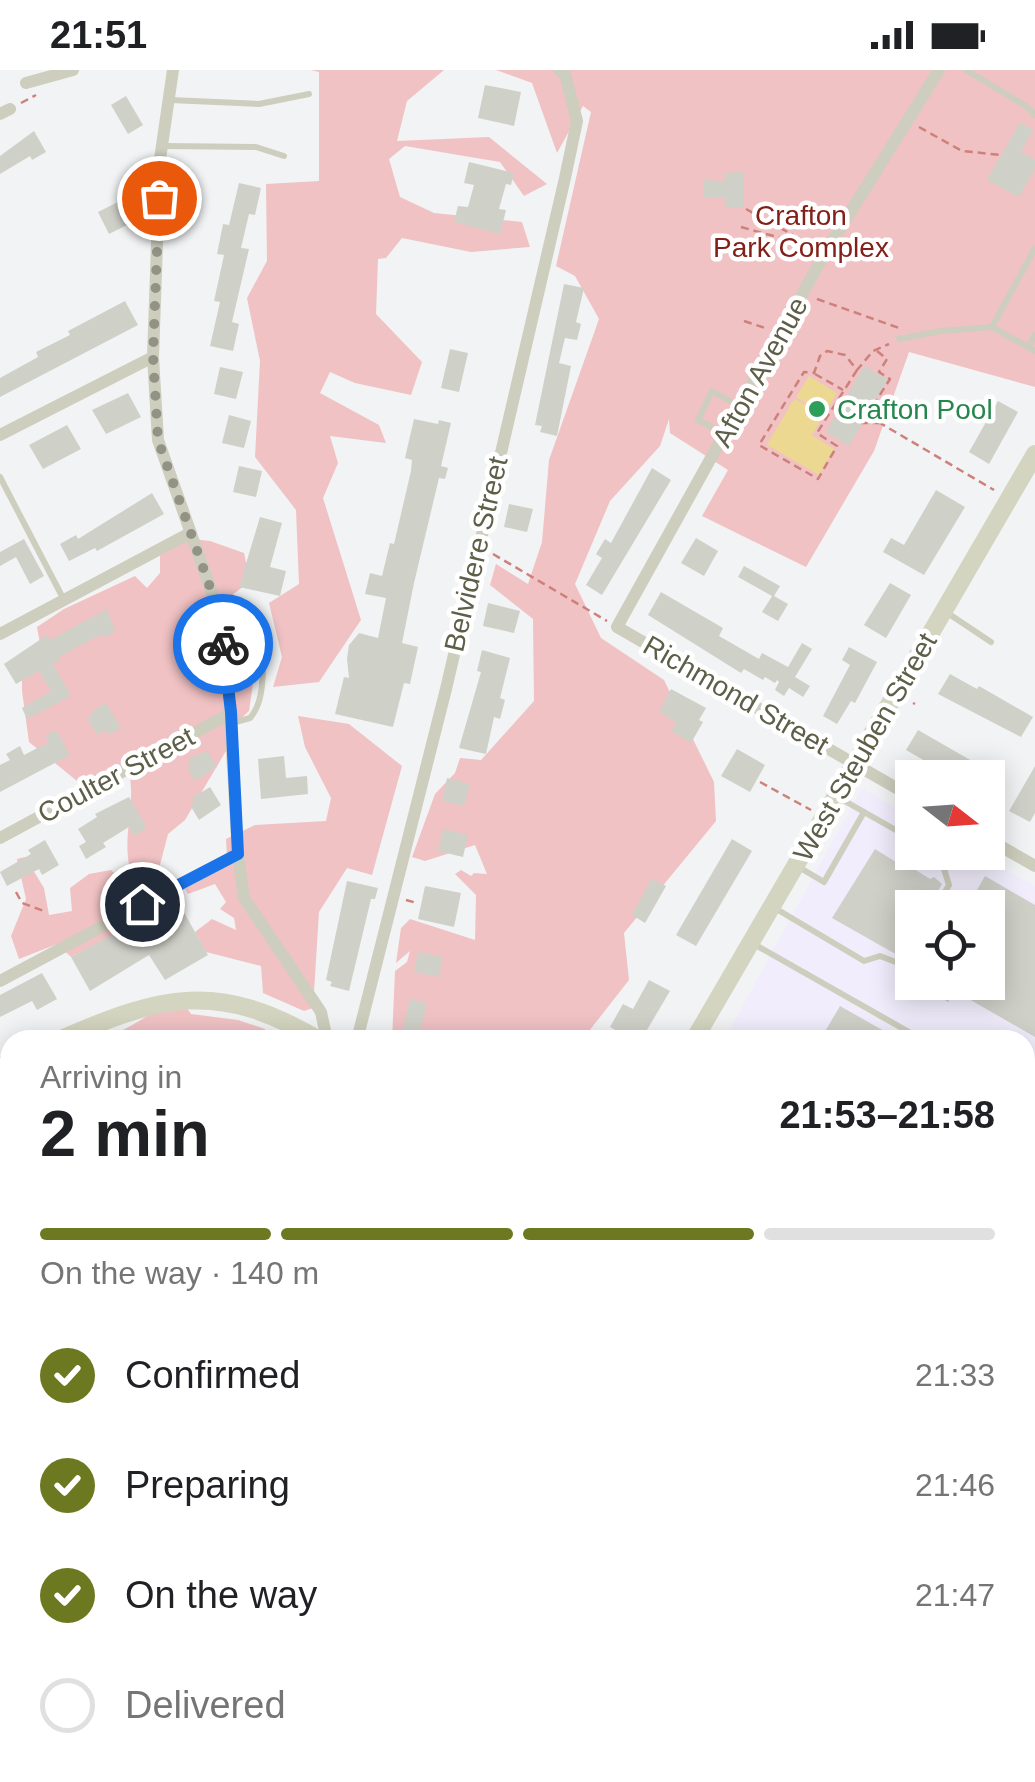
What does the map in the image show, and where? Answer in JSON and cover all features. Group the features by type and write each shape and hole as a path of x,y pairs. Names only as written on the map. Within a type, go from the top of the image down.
{"main road":[{"name":"West Steuben Street","path":"700,1030 1032,463"},
{"path":"84,1030 158,1003 191,999 246,1005 302,1030"}],"street":[{"path":"26,83 72,70"},
{"path":"173,70 161,152 153,356 158,440 218,616 232,718 238,854 244,898 321,1012 325,1030"},
{"name":"Belvidere Street","path":"360,1030 446,690 577,121 565,74 559,70"},
{"name":"Afton Avenue","path":"617,627 825,253 939,70"},
{"path":"142,155 161,152"},
{"path":"0,434 153,356"},
{"path":"0,634 190,533"},
{"name":"Richmond Street","path":"617,627 895,787"},
{"name":"Coulter Street","path":"0,838 232,718"},
{"path":"1005,849 1035,866"},
{"path":"0,981 238,854"}],"lane":[{"path":"966,70 1026,106 1035,116"},
{"path":"168,100 258,104 309,94"},
{"path":"161,152 256,147 284,156"},
{"path":"992,326 1035,248"},
{"path":"899,340 992,326 1032,349 1035,335"},
{"path":"725,435 698,420 712,391 740,406"},
{"path":"0,477 64,600"},
{"path":"944,611 991,642"},
{"path":"218,616 246,617 263,638 259,704 250,718 232,718"},
{"path":"836,795 895,830"},
{"path":"796,866 824,882 864,812"},
{"path":"772,906 864,961 880,956 895,962"},
{"path":"751,942 906,1030"}],"path":[{"path":"907,121 962,151 1001,155"},
{"path":"746,209 825,253"},
{"path":"741,228 788,240 798,238"},
{"path":"804,294 920,336"},
{"path":"744,321 781,334"},
{"path":"844,390 814,373 804,372 758,446 818,479 837,446 818,434 857,370 876,350 899,340"},
{"path":"876,350 886,359 879,372 890,379 862,423 880,423 997,492"},
{"path":"814,373 820,356 827,351 845,355 857,370"},
{"path":"874,408 880,423"},
{"path":"504,561 617,627"},
{"path":"760,782 812,811"},
{"path":"16,892 22,903 44,911"},
{"path":"404,900 417,903"}],"shaded area":[{"path":"809,376 837,393 812,435 834,449 819,475 767,445 794,399 820,412 796,397"},
{"path":"862,788 895,807 895,870 1005,869 1035,886 1035,1030 729,1030"}],"green space":[{"path":"311,70 444,70 407,101 397,141 489,137 547,184 524,196 500,162 405,146 389,159 400,197 434,213 522,222 530,247 471,252 402,238 386,258 378,259 376,314 422,362 411,395 355,383 330,372 320,393 379,425 386,443 330,436 338,463 323,498 361,620 319,682 273,687 282,657 269,603 299,584 296,510 255,457 260,361 247,298 267,261 266,184 319,181 319,72"},
{"name":"Crafton Park Complex","path":"496,70 1035,70 1035,387 909,352 874,451 806,567 702,516 728,470 670,433 669,419 660,446 610,501 575,584 601,638 664,680 714,782 716,821 624,933 629,980 590,1030 392,1030 395,971 407,962 410,951 396,963 401,928 410,919 475,940 476,895 455,874 461,870 471,876 487,874 475,845 425,861 412,857 435,794 455,773 460,758 481,760 534,701 533,619 490,585 496,564 528,584 542,542 549,460 599,319 575,276 556,266 591,112 583,106 557,153 532,83"},
{"path":"174,537 210,541 244,553 250,581 221,604 227,631 254,631 258,649 249,711 227,731 226,751 185,820 168,834 155,884 138,898 123,930 71,957 57,944 19,959 11,936 26,899 17,859 25,857 44,888 49,915 72,911 70,888 89,874 111,870 122,881 130,869 127,842 134,759 82,785 29,742 22,691 22,651 46,676 37,627 64,609 135,576 147,588 160,573 160,556"},
{"path":"298,716 349,724 402,766 372,875 347,868 319,912 313,1008 304,1011 263,993 261,966 206,952 195,932 212,919 236,930 234,918 220,909 226,902 215,884 188,894 185,889 227,855 226,839 255,825 326,821 331,798 305,747"},
{"path":"184,1004 191,1014 238,1020 265,1030 121,1030"}],"building":[{"path":"485,85 521,92 514,126 478,118"},
{"path":"126,96 143,125 128,134 111,105"},
{"path":"1020,122 1033,130 1021,152 1035,160 1035,168 1019,197 987,180"},
{"path":"34,131 46,152 32,160 30,156 0,174 0,156"},
{"path":"469,162 514,173 511,185 506,184 499,209 506,210 500,234 454,222 458,206 468,207 474,185 464,183"},
{"path":"743,172 744,208 725,208 725,197 703,197 703,180 725,181 724,173"},
{"path":"239,183 261,188 255,215 249,214 241,248 249,249 232,322 239,324 233,351 210,346 220,302 214,301 224,255 217,254 223,224 229,225"},
{"path":"126,198 137,220 109,234 98,212"},
{"path":"564,284 584,288 576,322 581,324 577,340 565,338 559,363 571,366 557,436 540,432 542,426 535,425"},
{"path":"125,301 138,325 0,397 0,378 38,357 36,352 70,335 68,331"},
{"path":"450,349 468,353 459,392 441,388"},
{"path":"864,366 888,379 849,446 826,432"},
{"path":"220,367 243,372 236,399 214,394"},
{"path":"128,393 141,417 106,434 92,410"},
{"path":"998,401 1018,412 989,464 969,452"},
{"path":"229,415 251,421 244,448 222,443"},
{"path":"414,419 451,423 441,466 448,468 445,479 439,478 414,583 402,643 418,647 410,684 404,683 393,727 335,714 344,677 349,678 349,645 359,633 378,638 386,598 365,594 370,573 382,576 390,543 394,544 411,471 412,460 405,458"},
{"path":"67,425 81,449 43,469 29,445"},
{"path":"239,466 262,471 256,497 233,492"},
{"path":"652,468 671,480 602,595 586,585 602,558 596,554 605,539 611,543"},
{"path":"936,490 965,507 924,575 883,552 891,538 904,545"},
{"path":"152,493 164,514 97,551 95,548 69,561 60,544 76,535 78,539"},
{"path":"509,504 533,509 527,532 504,527"},
{"path":"260,517 282,523 270,567 286,571 280,596 239,587"},
{"path":"696,538 718,551 704,576 681,563"},
{"path":"24,539 44,576 30,584 16,557 0,566 0,552"},
{"path":"744,566 780,586 774,596 788,604 778,621 762,612 772,596 738,577"},
{"path":"890,583 911,595 886,638 864,625"},
{"path":"661,592 723,628 719,636 759,659 762,653 788,667 802,643 812,649 795,677 810,686 803,697 789,688 784,696 775,690 777,680 763,680 744,669 741,673 648,615"},
{"path":"488,603 520,611 514,633 483,626"},
{"path":"107,609 115,631 104,638 102,634 53,664 71,696 27,719 22,708 51,691 39,671 16,684 4,664 47,635 50,640"},
{"path":"849,647 877,662 855,703 851,701 837,724 823,716 850,665 842,660"},
{"path":"482,650 510,658 500,698 505,700 500,719 494,717 486,754 459,748 481,672 477,671"},
{"path":"950,674 1033,717 1021,737 938,694"},
{"path":"671,689 706,708 691,743 671,731 676,722 659,712"},
{"path":"106,703 121,728 109,735 106,730 97,735 87,718"},
{"path":"56,730 70,755 0,792 0,765 10,760 6,754 20,746 24,755 49,742 45,736"},
{"path":"918,730 970,760 923,760 906,750"},
{"path":"737,749 765,765 750,792 721,776"},
{"path":"207,751 217,767 195,781 187,767 191,764 188,759"},
{"path":"284,756 286,778 307,776 308,794 261,799 258,759"},
{"path":"1035,766 1035,813 1030,822 1009,811"},
{"path":"447,778 470,784 464,806 442,801"},
{"path":"210,787 221,805 199,820 190,805 194,802 192,798"},
{"path":"129,797 147,828 134,836 129,827 86,859 79,846 86,842 78,829 97,817 95,814"},
{"path":"443,829 468,835 463,857 438,851"},
{"path":"732,839 752,851 696,946 676,935"},
{"path":"45,840 59,865 42,875 39,869 7,886 0,872 31,854 28,850"},
{"path":"875,849 895,861 895,870 916,870 942,884 939,890 895,890 895,954 832,918"},
{"path":"985,876 1035,905 1035,1030 1023,1030 971,1000 1005,1000 1005,890 977,890"},
{"path":"651,879 666,886 645,923 632,915"},
{"path":"347,881 378,888 375,899 371,899 349,991 330,986 332,982 326,980"},
{"path":"425,886 461,893 454,927 418,919"},
{"path":"177,900 208,955 165,980 149,955 90,991 71,957"},
{"path":"418,952 443,957 439,977 414,972"},
{"path":"42,973 57,999 37,1010 32,1001 0,1017 0,995"},
{"path":"649,980 670,991 647,1030 610,1027 623,1004 633,1009"},
{"path":"410,999 427,1003 420,1030 402,1030"},
{"path":"840,1006 882,1030 826,1030"}],"way so far":[{"path":"159,198 153,356 158,440 218,610 223,644"}],"place":[{"name":"Crafton Pool","path":"817,409"}],"route":[{"path":"142,904 238,854 231,712 223,644"}]}
